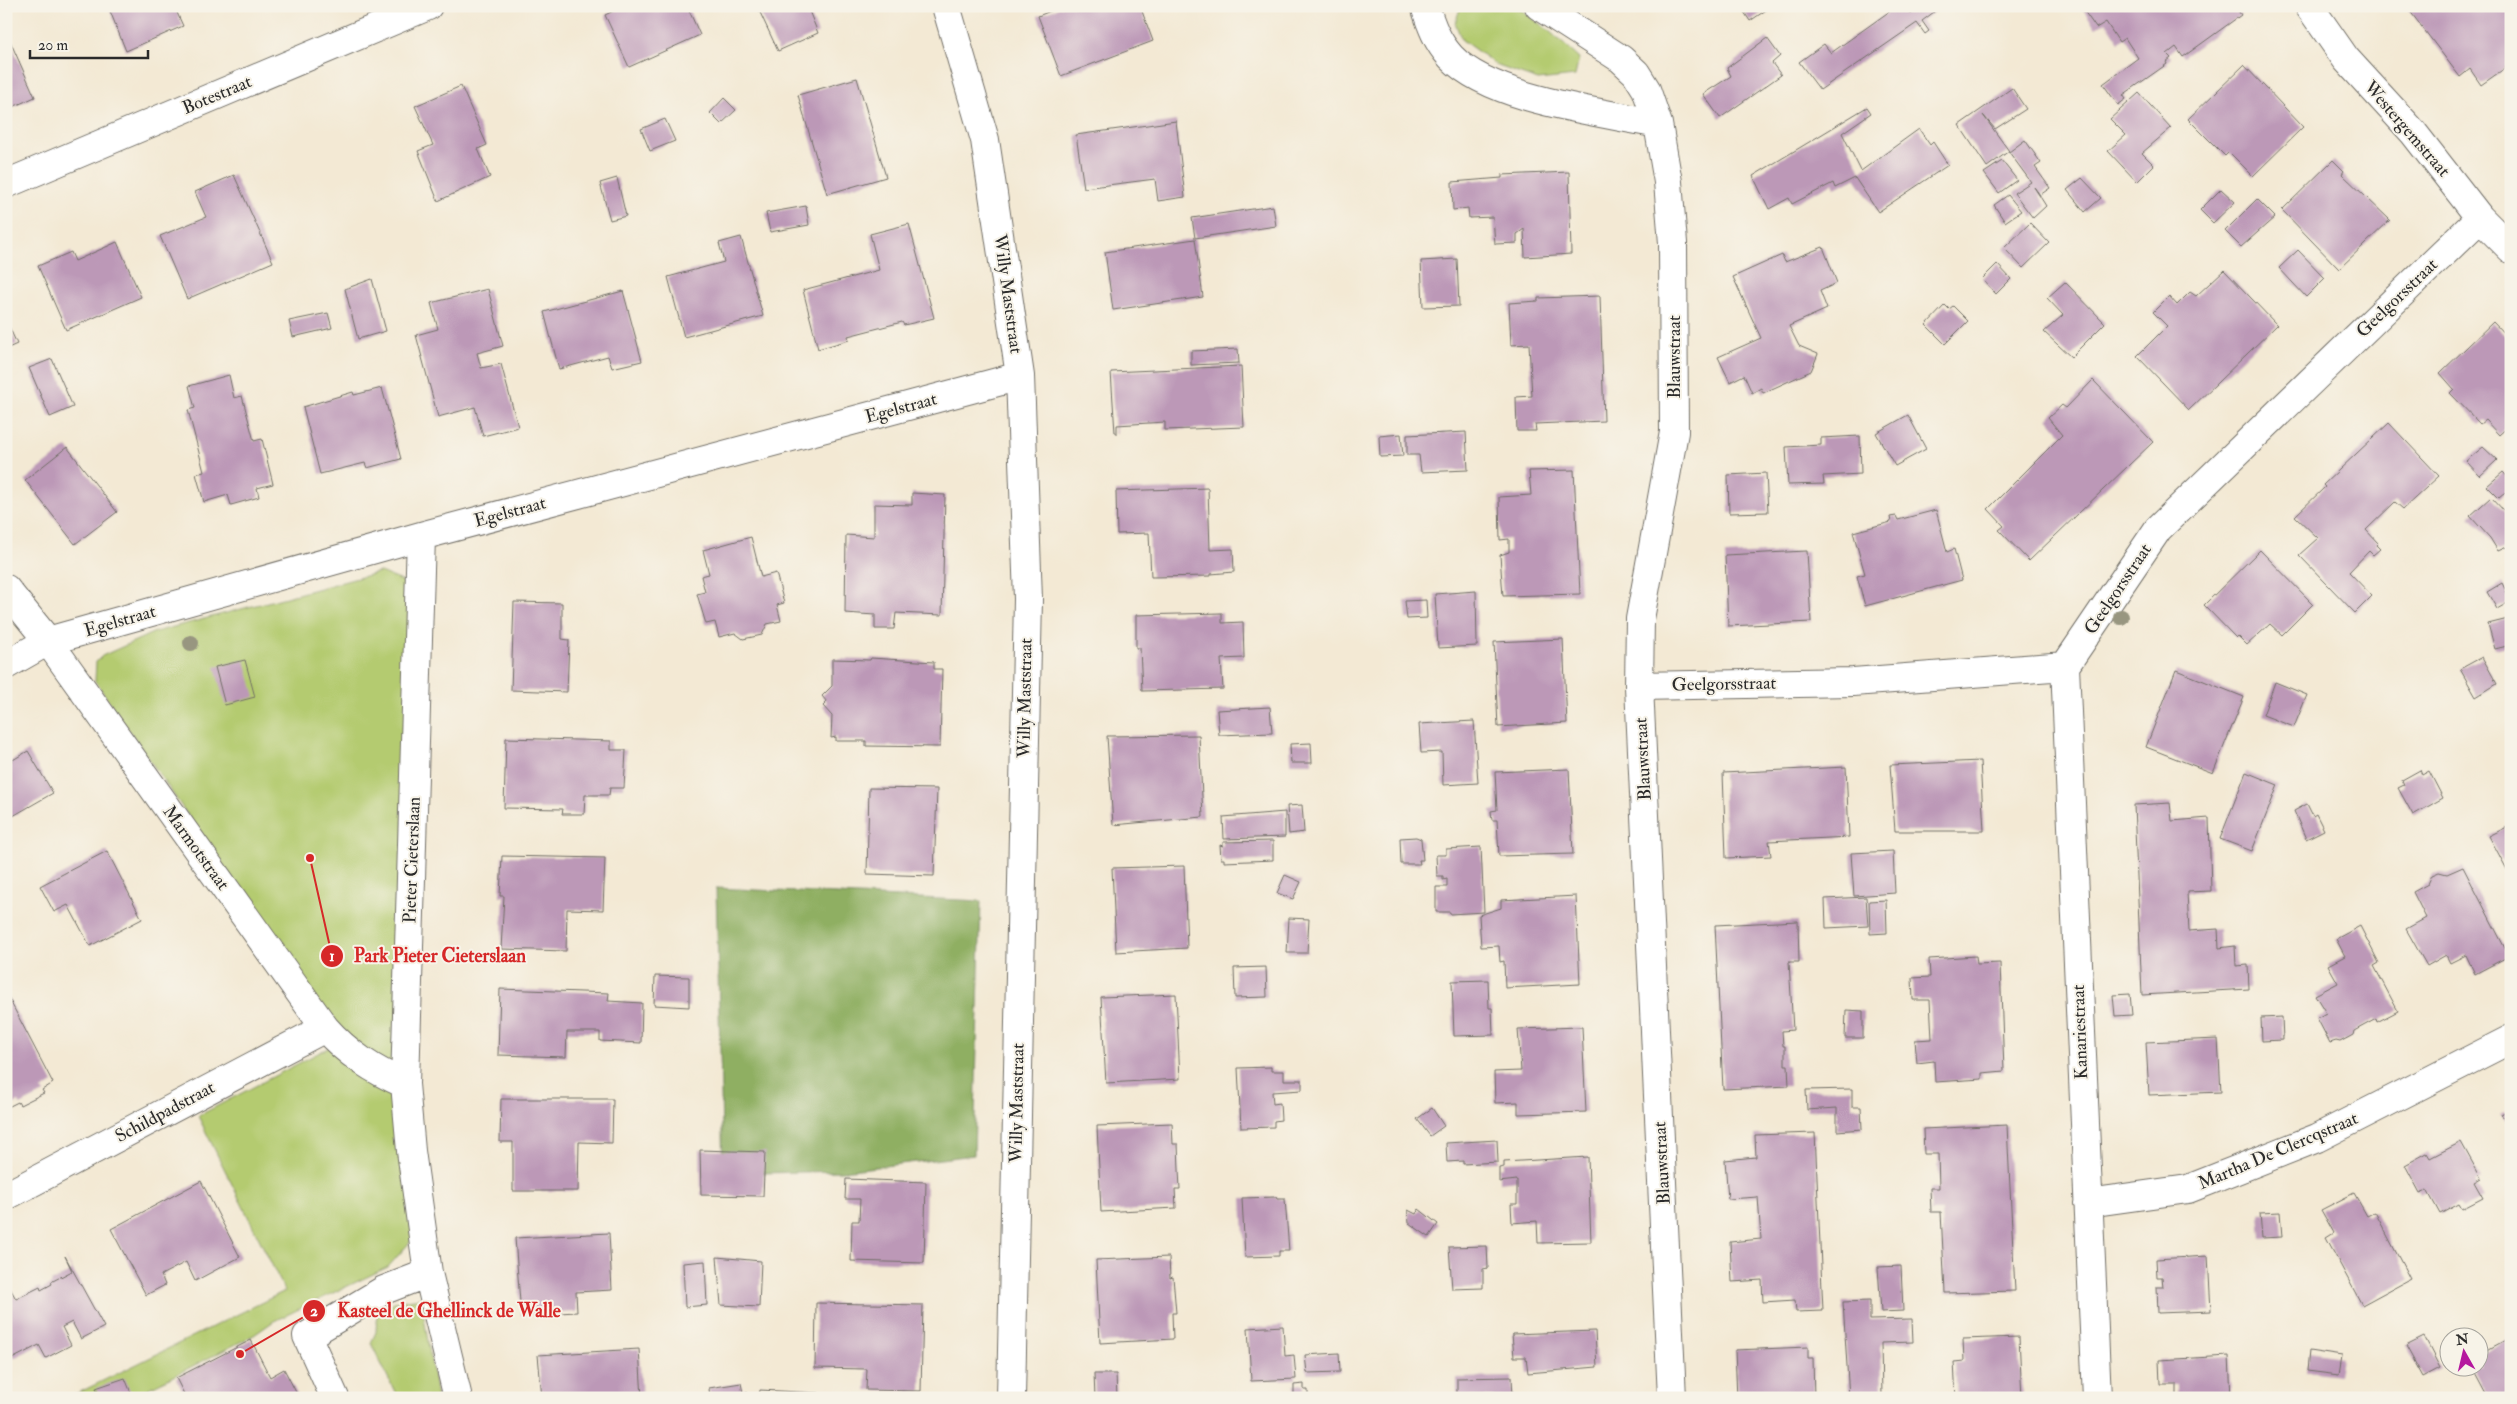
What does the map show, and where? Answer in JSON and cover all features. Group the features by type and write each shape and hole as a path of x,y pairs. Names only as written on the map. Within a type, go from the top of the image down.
{"street":[{"name":"Botestraat","path":"6,184 428,6"},
{"name":"Willy Maststraat","path":"946,6 985,140 1020,376 1028,600 1011,1398"},
{"path":"1425,6 1431,27 1447,51 1468,69 1487,80 1514,92 1658,124"},
{"name":"Blauwstraat","path":"1539,6 1621,59 1631,68 1646,89 1658,124 1668,182 1673,243 1674,432 1640,618 1640,686 1672,1398"},
{"name":"Westergemstraat","path":"2309,6 2346,59 2413,132 2480,218 2511,249"},
{"name":"Geelgorsstraat","path":"1640,686 1853,682 2065,666 2158,529 2480,218"},
{"name":"Egelstraat","path":"6,665 48,641 422,536 1020,376"},
{"name":"Pieter Cieterslaan","path":"422,536 405,1084 411,1151 428,1273 458,1398"},
{"name":"Marmotstraat","path":"6,589 48,641 324,1028 349,1053 377,1072 405,1084"},
{"name":"Kanariestraat","path":"2065,666 2097,1398"},
{"name":"Schildpadstraat","path":"6,1196 324,1028"},
{"name":"Martha De Clercqstraat","path":"2088,1203 2188,1189 2317,1138 2511,1039"},
{"path":"335,1398 307,1336 384,1290 428,1273"}],"green space":[{"path":"1465,6 1516,6 1548,30 1579,58 1575,76 1538,80 1498,66 1462,40 1455,23 1460,9"},
{"path":"380,572 402,581 411,591 412,1240 388,1267 274,1321 254,1335 136,1395 137,1398 68,1398 285,1291 198,1116 343,1040 95,681 96,662 102,656 155,632"},
{"path":"716,888 981,901 974,1155 843,1171 723,1174"},
{"path":"421,1298 437,1398 398,1398 371,1343 376,1332 377,1313 394,1302"}],"building":[{"path":"108,6 174,6 183,26 126,51"},
{"path":"624,6 687,6 700,35 629,67 605,15"},
{"path":"757,6 807,6 818,33 778,51"},
{"path":"1063,6 1140,6 1153,41 1061,76 1038,16"},
{"path":"1740,6 1772,6 1750,21"},
{"path":"1897,6 1906,6 1910,13 1920,6 1942,6 1922,21 1929,31 1925,34 1917,23 1820,90 1799,62 1824,44 1831,53"},
{"path":"2084,6 2235,6 2241,15 2183,57 2176,47 2167,54 2171,58 2166,62 2167,64 2123,95 2126,99 2118,105 2103,84 2138,58 2125,38 2119,42 2106,22 2096,28 2082,8"},
{"path":"2406,6 2511,6 2511,64 2481,85 2470,69 2460,77"},
{"path":"6,32 35,97 6,110"},
{"path":"1767,38 1780,56 1772,63 1781,75 1720,118 1703,94 1731,76 1727,68"},
{"path":"2244,65 2303,127 2253,176 2229,152 2225,156 2188,119"},
{"path":"857,78 886,177 827,194 798,95"},
{"path":"461,86 487,145 478,149 490,177 438,201 418,151 433,145 415,106"},
{"path":"2012,88 2026,109 1995,129 1983,115 2009,151 1987,167 1959,125"},
{"path":"2139,93 2171,128 2142,153 2154,165 2137,182 2108,151 2126,135 2110,119"},
{"path":"724,98 736,110 721,124 710,113"},
{"path":"1867,107 1871,113 1842,133 1861,171 1919,129 1930,145 1933,142 1948,165 1878,212 1855,178 1835,188 1833,183 1792,204 1789,198 1769,209 1753,176"},
{"path":"665,119 675,141 650,151 641,129"},
{"path":"1176,121 1185,197 1158,201 1155,179 1084,188 1076,135"},
{"path":"2025,140 2041,163 2035,167 2050,188 2040,195 2034,187 2046,206 2033,218 2014,193 2031,182 2009,152"},
{"path":"2333,160 2344,171 2342,174 2390,220 2339,269 2282,210"},
{"path":"2002,161 2017,180 1999,193 1984,173"},
{"path":"1569,172 1571,254 1525,257 1524,229 1517,234 1517,243 1495,244 1493,217 1469,218 1468,208 1453,210 1452,182 1502,178 1502,175"},
{"path":"234,175 273,262 187,299 160,236 206,217 195,192"},
{"path":"617,178 626,216 610,220 600,183"},
{"path":"2082,178 2101,198 2085,212 2067,190"},
{"path":"2221,189 2235,202 2213,223 2200,210"},
{"path":"2008,195 2021,211 2005,222 1994,205"},
{"path":"2257,199 2275,217 2241,247 2225,231"},
{"path":"806,206 809,225 770,232 766,213"},
{"path":"1273,206 1276,226 1195,238 1192,218"},
{"path":"2030,223 2049,243 2023,268 2004,248"},
{"path":"909,224 934,318 904,325 902,322 848,336 849,340 818,349 803,290 879,270 870,234"},
{"path":"741,237 763,316 684,337 668,277 724,262 719,243"},
{"path":"1195,239 1203,297 1113,310 1105,252"},
{"path":"117,242 141,297 66,330 38,266 71,252 75,261"},
{"path":"1823,247 1837,283 1820,291 1827,309 1789,326 1799,346 1818,354 1811,371 1763,393 1761,388 1752,393 1744,375 1730,382 1718,357 1761,338 1733,277 1782,255 1785,262"},
{"path":"2298,250 2325,278 2306,297 2279,268"},
{"path":"1457,259 1459,306 1423,307 1421,261"},
{"path":"1997,264 2011,279 1996,294 1982,279"},
{"path":"2224,270 2277,325 2189,410 2137,356 2167,326 2153,312 2169,296 2177,305 2190,292 2196,296"},
{"path":"372,279 386,331 358,339 345,289"},
{"path":"2065,282 2105,323 2071,357 2044,332 2063,315 2047,298"},
{"path":"488,289 503,346 477,353 481,368 501,364 518,427 483,436 475,407 438,417 416,335 438,329 431,303"},
{"path":"623,291 642,361 612,368 608,356 559,369 544,312"},
{"path":"1600,296 1604,421 1535,424 1536,431 1517,431 1516,397 1532,396 1529,344 1511,345 1509,303 1538,301 1538,298"},
{"path":"1945,305 1949,309 1953,306 1968,321 1945,344 1926,325"},
{"path":"328,313 332,328 293,337 289,321"},
{"path":"6,320 17,344 6,349"},
{"path":"2493,322 2511,341 2511,424 2499,435 2485,420 2480,424 2450,393 2454,389 2440,373"},
{"path":"1238,349 1239,363 1191,365 1191,351"},
{"path":"52,359 73,407 50,417 29,368"},
{"path":"1241,366 1244,427 1165,430 1165,422 1117,425 1117,433 1115,433 1111,372"},
{"path":"229,375 234,398 242,396 254,441 262,439 273,484 257,488 259,497 231,505 228,495 204,502 196,474 204,472 188,410 195,408 189,386"},
{"path":"2093,380 2153,442 2029,561 1999,530 2004,526 1988,509 2062,435 2048,418 2062,405 2066,408"},
{"path":"382,388 401,459 367,468 365,463 320,474 303,407 353,392 354,395"},
{"path":"1908,415 1926,449 1895,466 1876,433"},
{"path":"2389,423 2439,476 2403,509 2395,502 2366,530 2378,543 2376,545 2380,549 2373,555 2369,551 2349,572 2372,596 2355,613 2299,555 2318,538 2295,516 2325,487 2323,485"},
{"path":"1466,432 1468,470 1421,472 1419,455 1407,455 1407,435"},
{"path":"1401,434 1403,456 1380,457 1379,436"},
{"path":"1860,436 1861,474 1823,476 1824,484 1788,485 1786,447 1821,445 1821,438"},
{"path":"67,447 117,512 75,544 25,480"},
{"path":"2483,447 2497,460 2480,476 2466,461"},
{"path":"1574,470 1580,594 1503,596 1500,555 1509,552 1509,539 1500,540 1499,497 1531,495 1529,471"},
{"path":"2503,472 2511,481 2511,488 2499,498 2487,486"},
{"path":"1766,473 1768,512 1729,513 1728,475"},
{"path":"1208,488 1210,550 1233,549 1234,572 1211,574 1211,576 1151,577 1149,533 1117,534 1116,491"},
{"path":"912,493 945,495 942,615 896,613 894,629 875,629 875,615 845,613 846,535 874,537 874,504 912,505"},
{"path":"2491,497 2506,513 2511,510 2511,545 2498,551 2490,538 2470,516"},
{"path":"1936,510 1947,552 1954,549 1962,580 1865,606 1857,576 1865,574 1853,532 1891,522 1890,517 1896,516 1898,520"},
{"path":"751,537 761,577 776,573 784,603 777,605 781,621 767,624 762,635 743,639 735,633 719,637 715,622 706,624 697,594 705,592 701,576 709,574 703,550"},
{"path":"2260,550 2313,604 2282,635 2270,624 2247,645 2238,636 2236,638 2204,605"},
{"path":"1807,551 1811,622 1728,626 1725,555"},
{"path":"2502,583 2511,601 2497,609 2487,592"},
{"path":"1476,591 1477,646 1438,648 1435,594"},
{"path":"1426,600 1427,618 1407,619 1405,601"},
{"path":"514,602 562,603 562,639 569,640 567,692 511,690"},
{"path":"1222,613 1222,623 1243,622 1244,658 1221,659 1223,689 1142,691 1140,648 1136,648 1136,615"},
{"path":"2508,619 2511,645 2495,649 2488,624"},
{"path":"1563,639 1567,723 1498,727 1494,642"},
{"path":"2482,657 2497,684 2476,697 2460,669"},
{"path":"871,658 934,662 934,669 942,669 940,747 866,746 866,741 836,741 836,737 831,738 832,716 823,706 827,702 822,696 832,686 832,659 870,660"},
{"path":"245,660 255,697 225,705 215,667"},
{"path":"2176,670 2244,697 2213,773 2146,747"},
{"path":"2275,682 2307,695 2294,727 2263,715"},
{"path":"1270,707 1272,733 1219,735 1217,710"},
{"path":"1474,721 1478,783 1443,785 1442,752 1421,753 1419,724"},
{"path":"1199,735 1203,817 1113,825 1107,736"},
{"path":"506,738 611,741 611,750 626,750 624,788 610,788 609,795 585,795 584,814 562,814 563,809 504,808"},
{"path":"1311,743 1312,763 1291,763 1290,744"},
{"path":"28,751 53,793 6,820 6,764"},
{"path":"1980,761 1984,831 1895,831 1890,765"},
{"path":"1846,767 1849,837 1769,841 1771,856 1726,858 1723,773"},
{"path":"1569,769 1573,854 1499,856 1497,820 1492,820 1491,811 1497,810 1495,772"},
{"path":"2420,770 2422,775 2429,771 2443,798 2413,815 2398,788 2404,785 2402,780"},
{"path":"2246,772 2278,785 2252,851 2220,839"},
{"path":"869,788 937,789 934,876 867,874"},
{"path":"2170,803 2172,821 2209,818 2211,891 2187,892 2189,931 2218,929 2219,948 2235,946 2236,966 2248,965 2249,989 2142,995 2134,805"},
{"path":"2307,804 2313,816 2316,814 2324,830 2306,839 2294,811"},
{"path":"1302,805 1304,832 1289,834 1287,806"},
{"path":"1285,812 1285,837 1224,839 1223,817"},
{"path":"2511,825 2511,877 2489,836"},
{"path":"1416,837 1421,839 1423,860 1419,860 1420,864 1401,864 1400,838"},
{"path":"1273,841 1273,860 1224,862 1224,859 1221,859 1220,845 1223,846 1223,842"},
{"path":"1481,847 1484,912 1450,914 1450,912 1436,912 1436,887 1447,887 1447,879 1443,880 1443,876 1437,876 1436,855 1446,855 1446,849"},
{"path":"107,851 142,919 90,946 68,905 54,912 40,886"},
{"path":"1893,851 1895,893 1854,896 1851,853"},
{"path":"502,856 605,858 603,910 567,909 566,951 501,949 504,896 500,896"},
{"path":"1184,866 1187,948 1116,952 1112,868"},
{"path":"2463,867 2509,956 2475,974 2466,955 2450,963 2446,955 2427,966 2406,929 2426,918 2413,892 2428,884 2432,875 2439,872 2447,874"},
{"path":"1285,875 1301,882 1293,899 1277,893"},
{"path":"1576,896 1580,984 1505,988 1504,961 1500,962 1499,946 1481,947 1479,915 1501,908 1501,900"},
{"path":"1866,897 1868,926 1826,928 1825,899"},
{"path":"1886,900 1887,933 1870,934 1869,901"},
{"path":"1289,918 1309,919 1307,953 1287,953"},
{"path":"1798,921 1799,962 1789,962 1793,1030 1782,1031 1783,1046 1785,1046 1785,1065 1788,1065 1789,1086 1723,1089 1715,925"},
{"path":"2360,926 2379,963 2374,966 2398,1011 2377,1022 2376,1019 2354,1031 2353,1035 2340,1042 2330,1043 2317,1018 2326,1013 2315,995 2338,983 2328,965 2345,956 2336,939"},
{"path":"1976,956 1977,964 2000,963 2004,1071 1982,1073 1982,1079 1935,1082 1934,1061 1917,1063 1915,1040 1932,1039 1930,1000 1913,1000 1912,978 1930,977 1929,959"},
{"path":"1266,967 1267,997 1235,998 1234,968"},
{"path":"655,976 689,977 689,1007 654,1005"},
{"path":"1488,980 1489,1008 1492,1008 1493,1035 1454,1036 1452,981"},
{"path":"500,989 609,993 608,1001 642,1003 641,1043 600,1041 600,1032 567,1032 566,1057 498,1055"},
{"path":"6,993 53,1083 42,1090 44,1093 20,1105 18,1102 6,1108"},
{"path":"1176,994 1180,1079 1106,1083 1101,997"},
{"path":"2130,994 2132,1015 2115,1016 2113,995"},
{"path":"1846,1010 1863,1011 1863,1038 1845,1038"},
{"path":"2282,1017 2283,1040 2262,1041 2261,1018"},
{"path":"1582,1027 1586,1112 1518,1114 1518,1102 1495,1103 1494,1072 1521,1071 1518,1029"},
{"path":"2218,1039 2221,1092 2149,1095 2146,1042"},
{"path":"1271,1067 1271,1071 1284,1071 1284,1080 1302,1080 1302,1090 1272,1092 1273,1104 1280,1103 1281,1120 1274,1121 1274,1127 1241,1128 1238,1068"},
{"path":"1852,1089 1852,1107 1861,1107 1862,1129 1837,1131 1837,1108 1807,1110 1806,1090"},
{"path":"501,1099 613,1099 612,1143 579,1142 578,1191 513,1191 513,1142 500,1142"},
{"path":"1432,1108 1444,1126 1430,1136 1417,1119"},
{"path":"2511,1109 2511,1132 2501,1114"},
{"path":"1172,1123 1173,1144 1178,1144 1180,1189 1175,1189 1176,1208 1101,1212 1097,1126"},
{"path":"2007,1125 2015,1291 1945,1293 1941,1212 1931,1212 1930,1188 1939,1188 1938,1154 1924,1154 1923,1129"},
{"path":"1815,1133 1823,1311 1796,1312 1795,1300 1763,1302 1762,1280 1732,1282 1730,1242 1761,1239 1758,1197 1728,1199 1725,1160 1756,1157 1755,1135"},
{"path":"1497,1140 1498,1162 1463,1164 1463,1161 1447,1162 1446,1143"},
{"path":"2461,1142 2481,1178 2474,1182 2483,1198 2462,1209 2459,1204 2440,1214 2427,1190 2420,1193 2405,1165 2427,1153 2430,1158"},
{"path":"700,1150 765,1152 763,1196 701,1195"},
{"path":"1588,1157 1591,1242 1538,1243 1537,1221 1512,1223 1511,1204 1517,1204 1517,1180 1499,1182 1499,1168 1504,1167 1504,1162"},
{"path":"846,1179 926,1182 924,1263 851,1261 852,1221 859,1221 860,1199 845,1199"},
{"path":"201,1181 240,1257 195,1281 186,1262 161,1275 165,1285 146,1295 111,1229"},
{"path":"2354,1193 2367,1216 2375,1212 2410,1279 2362,1305 2326,1238 2334,1233 2321,1210"},
{"path":"1276,1197 1277,1199 1285,1199 1289,1251 1279,1251 1279,1256 1245,1257 1242,1198"},
{"path":"1419,1209 1438,1224 1429,1237 1409,1223 1408,1210 1416,1214"},
{"path":"2280,1212 2282,1237 2262,1238 2260,1213"},
{"path":"609,1233 612,1290 576,1292 577,1312 521,1315 515,1238"},
{"path":"1487,1246 1488,1268 1483,1269 1483,1288 1452,1289 1449,1247"},
{"path":"65,1256 104,1327 81,1339 72,1322 62,1327 71,1345 46,1358 39,1345 12,1359 6,1348 6,1287 9,1286 16,1299 40,1287 41,1290 52,1284 51,1282 72,1271"},
{"path":"2208,1256 2211,1311 2158,1313 2157,1287 2163,1287 2162,1277 2157,1277 2156,1259"},
{"path":"717,1257 761,1261 759,1307 721,1305"},
{"path":"1169,1257 1170,1278 1173,1277 1176,1313 1172,1313 1173,1339 1100,1343 1096,1260"},
{"path":"705,1261 707,1305 685,1307 683,1263"},
{"path":"1901,1266 1903,1311 1881,1312 1878,1267"},
{"path":"1870,1301 1870,1320 1912,1319 1913,1342 1881,1343 1882,1397 1849,1398 1843,1302"},
{"path":"816,1303 923,1305 921,1391 866,1390 867,1369 815,1368"},
{"path":"1283,1326 1285,1356 1294,1355 1296,1379 1251,1381 1248,1328"},
{"path":"1595,1331 1597,1367 1528,1373 1526,1357 1514,1357 1512,1334"},
{"path":"2019,1337 2022,1398 1956,1398 1954,1362 1964,1361 1963,1339"},
{"path":"2424,1337 2440,1368 2423,1377 2406,1346"},
{"path":"2511,1337 2511,1398 2489,1398 2477,1376 2490,1376 2490,1349"},
{"path":"251,1340 270,1377 284,1369 299,1398 186,1398 176,1378"},
{"path":"1808,1347 1808,1358 1813,1358 1814,1398 1737,1398 1735,1350"},
{"path":"639,1349 642,1398 542,1398 538,1355"},
{"path":"2309,1351 2342,1356 2339,1375 2307,1371"},
{"path":"1339,1353 1340,1372 1307,1373 1305,1355"},
{"path":"2229,1356 2231,1398 2177,1398 2177,1384 2160,1384 2159,1360"},
{"path":"1094,1374 1116,1374 1117,1398 1095,1398"},
{"path":"1512,1377 1513,1398 1457,1397 1457,1378"},
{"path":"125,1378 133,1398 100,1398 96,1388"},
{"path":"741,1383 743,1393 747,1392 748,1398 710,1398 709,1388"},
{"path":"1304,1384 1304,1390 1308,1390 1308,1398 1294,1398 1294,1385"},
{"path":"760,1390 819,1393 819,1398 759,1398"}],"place":[{"name":"Park Pieter Cieterslaan","path":"310,858"},
{"name":"Kasteel de Ghellinck de Walle","path":"240,1354"}]}
